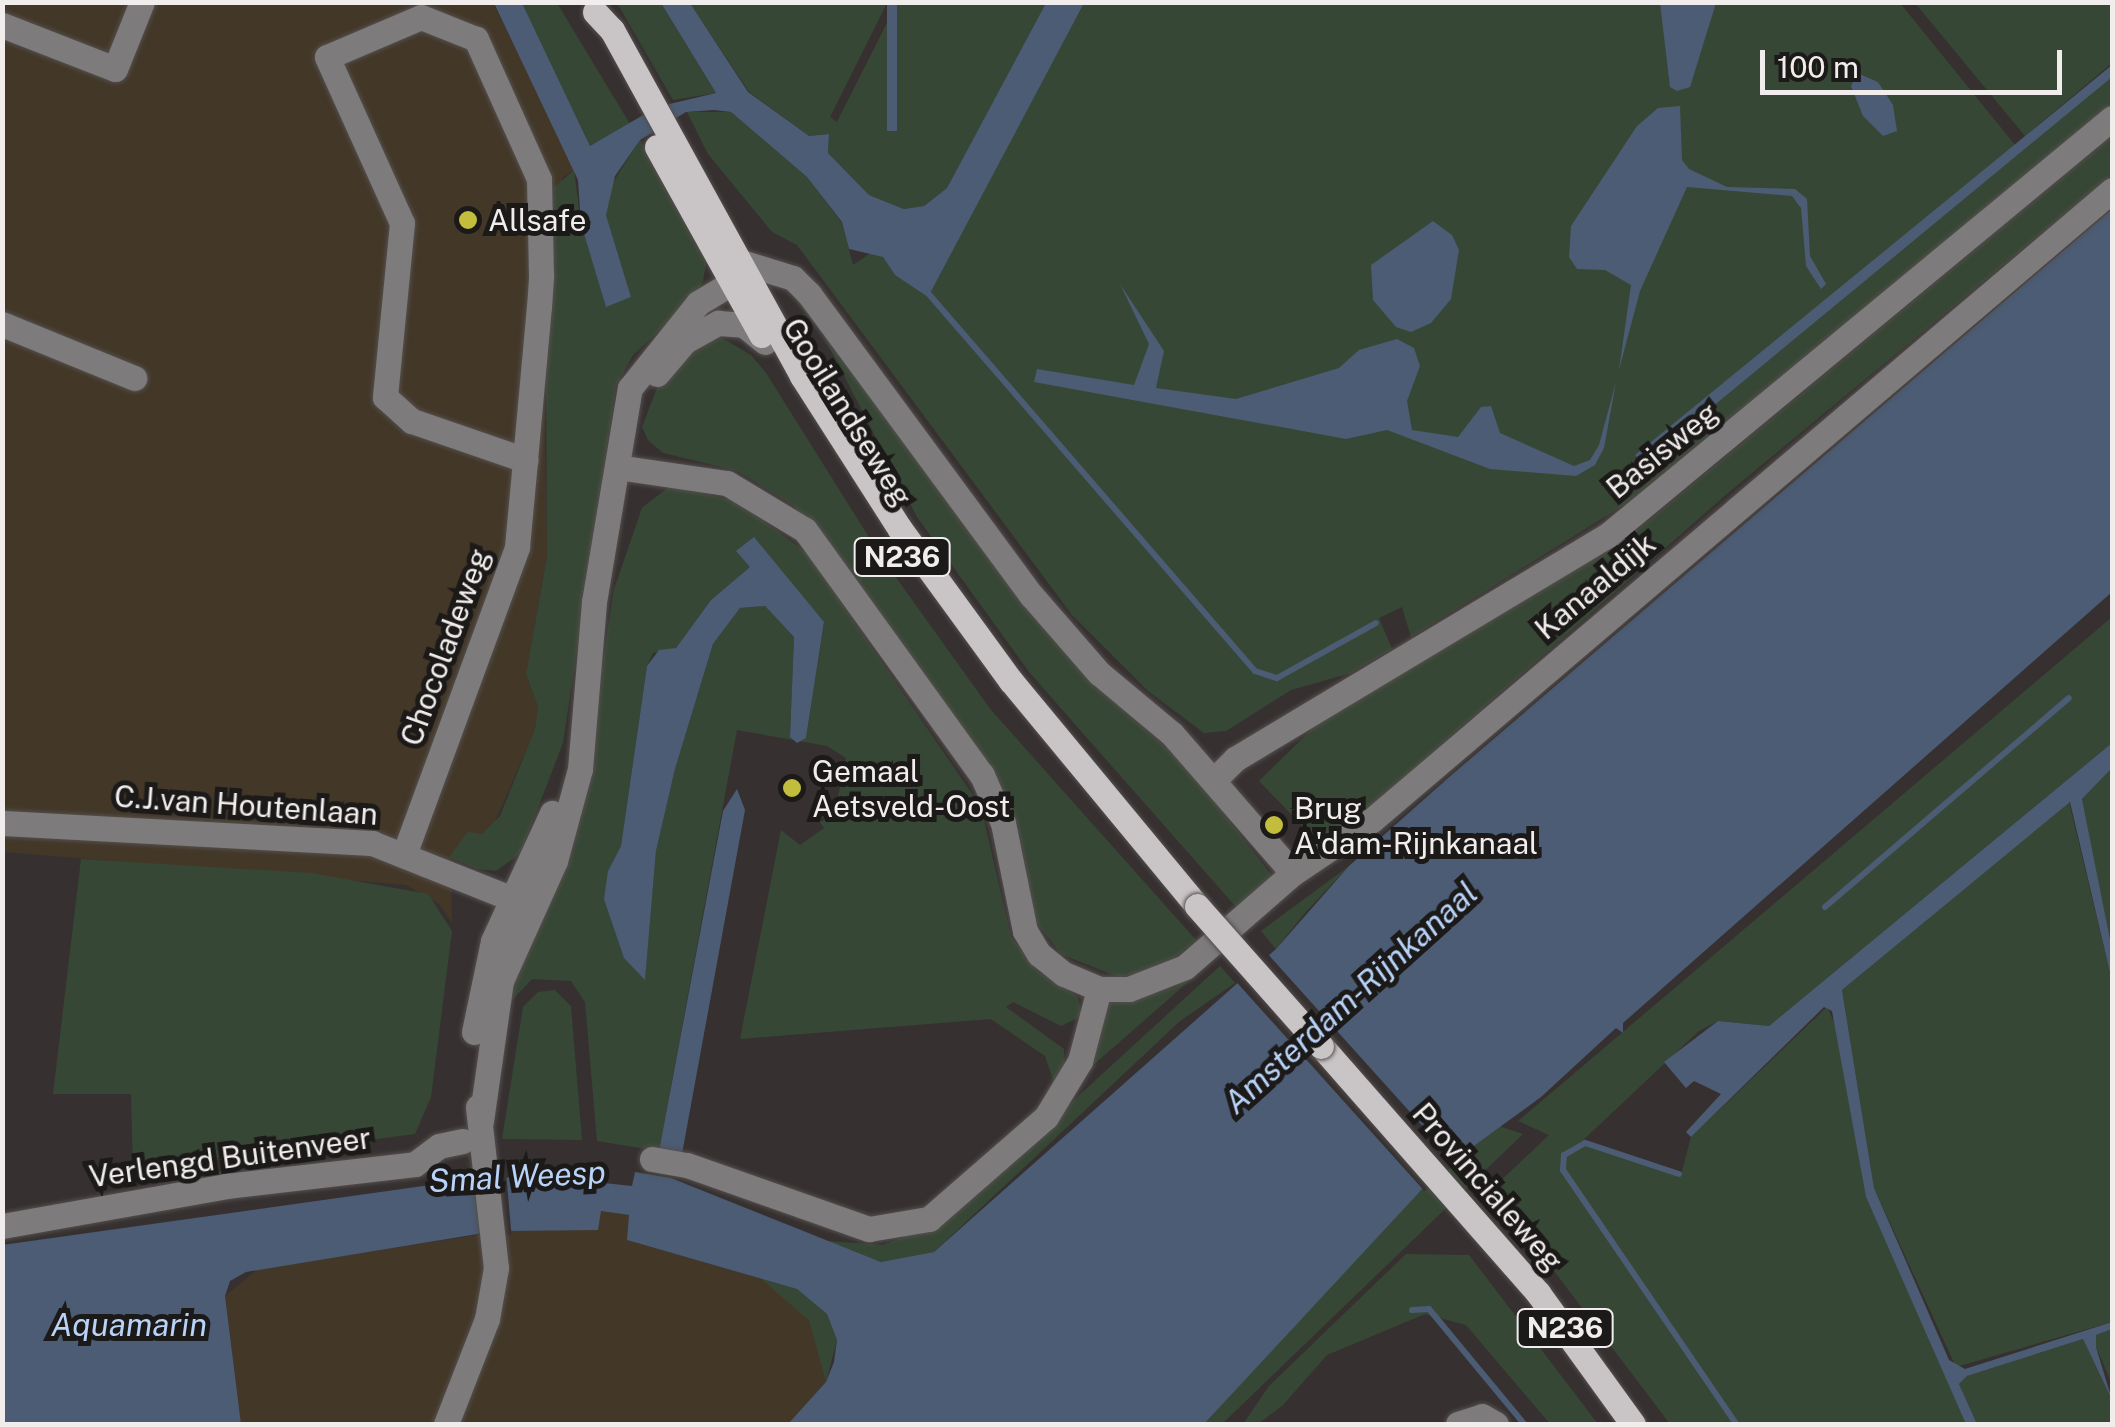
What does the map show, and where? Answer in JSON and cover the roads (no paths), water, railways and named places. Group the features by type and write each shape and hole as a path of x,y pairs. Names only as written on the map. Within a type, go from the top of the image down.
{"main road":[{"name":"Gooilandseweg","path":"592,7 736,272 765,342 818,433 955,633 1054,752 1108,804"},
{"name":"Gooilandseweg","path":"764,311 910,544 1108,804 1322,1046"},
{"name":"Provincialeweg","path":"1322,1046 1490,1237 1634,1424"}],"street":[{"path":"2,25 115,69 142,2"},
{"name":"Chocoladeweg","path":"405,852 516,547 524,460 540,276 539,179 476,39 421,17 327,58 402,223 386,397 412,421 524,460"},
{"name":"Basisweg","path":"1214,780 1235,759 1608,536 2112,118"},
{"name":"Kanaaldijk","path":"1099,989 1158,982 1185,967 1293,873 1372,820 2112,190"},
{"path":"736,272 764,311"},
{"path":"624,468 627,402 642,366 684,314 736,272 793,278 809,294 1032,596 1099,673 1214,780 1293,873"},
{"path":"446,1424 487,1319 496,1268 481,1121 474,1092 478,1004 493,941 524,903 578,748 597,614 638,414 649,387 685,341 700,330 731,322 765,342"},
{"path":"2,324 134,378"},
{"path":"624,468 727,484 804,530 982,775 1004,822 1025,931 1040,954 1064,974 1099,989 1080,1061 1046,1117 929,1218 870,1229 687,1164 652,1158"},
{"name":"C.J.van Houtenlaan","path":"2,823 372,843 405,852 524,903"},
{"name":"Verlengd Buitenveer","path":"2,1226 226,1186 416,1164 439,1146 462,1141"},
{"path":"1458,1424 1482,1416 1496,1424"}],"water":[{"path":"494,3 522,3 590,146 657,107 716,93 661,3 690,3 748,92 809,136 829,134 828,153 869,195 904,209 924,206 947,188 1046,3 1084,3 928,297 895,275 883,257 849,249 842,222 807,177 731,112 714,110 686,112 640,140 615,176 606,215 631,297 606,307 581,224 578,180"},
{"path":"887,3 897,3 897,131 887,131"},
{"path":"1660,3 1716,3 1690,87 1677,91 1670,87"},
{"path":"2112,65 2112,77 1643,464 1635,455"},
{"path":"1857,73 1878,82 1893,105 1897,131 1883,136 1863,116 1851,86"},
{"path":"1680,106 1682,160 1689,169 1727,187 1795,189 1807,199 1810,256 1826,284 1821,289 1806,266 1801,208 1792,196 1687,187 1640,291 1619,370 1631,285 1605,270 1577,269 1569,257 1571,226 1637,126 1658,108"},
{"path":"2112,209 2112,592 1623,1023 1623,1033 1616,1028 1541,1097 1438,1172 1204,1424 788,1424 826,1382 834,1362 837,1340 827,1314 797,1289 627,1240 629,1215 601,1211 598,1230 496,1231 246,1272 230,1281 225,1296 241,1424 3,1424 2,1245 473,1179 604,1174 604,1183 632,1186 635,1172 671,1178 881,1262 934,1252 1276,949 1349,866 1448,778"},
{"path":"1433,221 1452,235 1459,250 1451,299 1431,323 1411,332 1396,327 1373,300 1371,265"},
{"path":"1120,284 1164,351 1156,388 1236,399 1339,368 1359,350 1397,339 1414,348 1420,366 1407,401 1412,430 1458,437 1481,407 1491,406 1500,433 1574,466 1590,460 1599,445 1616,382 1604,448 1595,465 1576,476 1490,469 1387,430 1346,439 1034,382 1037,369 1134,385 1149,344"},
{"path":"754,537 824,622 806,738 797,743 790,737 794,637 765,606 740,608 713,644 675,769 656,851 645,980 624,958 604,899 608,871 621,846 647,666 659,650 676,648 711,600 750,567 736,551"},
{"path":"2112,743 2112,768 2082,799 2112,949 2112,981 2070,802 1842,990 1874,1188 1949,1360 1965,1369 2112,1322 2112,1329 2096,1335 2096,1347 2112,1400 2083,1339 1967,1376 1959,1384 1977,1424 1966,1424 1866,1197 1832,1011 1824,1007 1691,1137 1686,1132 1721,1094 1694,1081 1686,1088 1664,1062 1718,1021 1769,1026"},
{"path":"737,789 745,810 682,1154 659,1151 723,811"}],"waterway":[{"path":"927,292 1255,671 1277,678 1376,623"},
{"path":"1825,907 2069,698"},
{"path":"1679,1174 1585,1143 1564,1155 1563,1170 1736,1424"},
{"path":"1412,1310 1429,1309 1524,1424"}],"place":[{"name":"Allsafe","path":"468,220"},
{"name":"Gemaal Aetsveld-Oost","path":"792,788"},
{"name":"Brug A'dam-Rijnkanaal","path":"1274,825"}],"water label":[{"name":"Amsterdam-Rijnkanaal","path":"1351,998"},
{"name":"Smal Weesp","path":"517,1177"},
{"name":"Aquamarin","path":"129,1325"}]}
